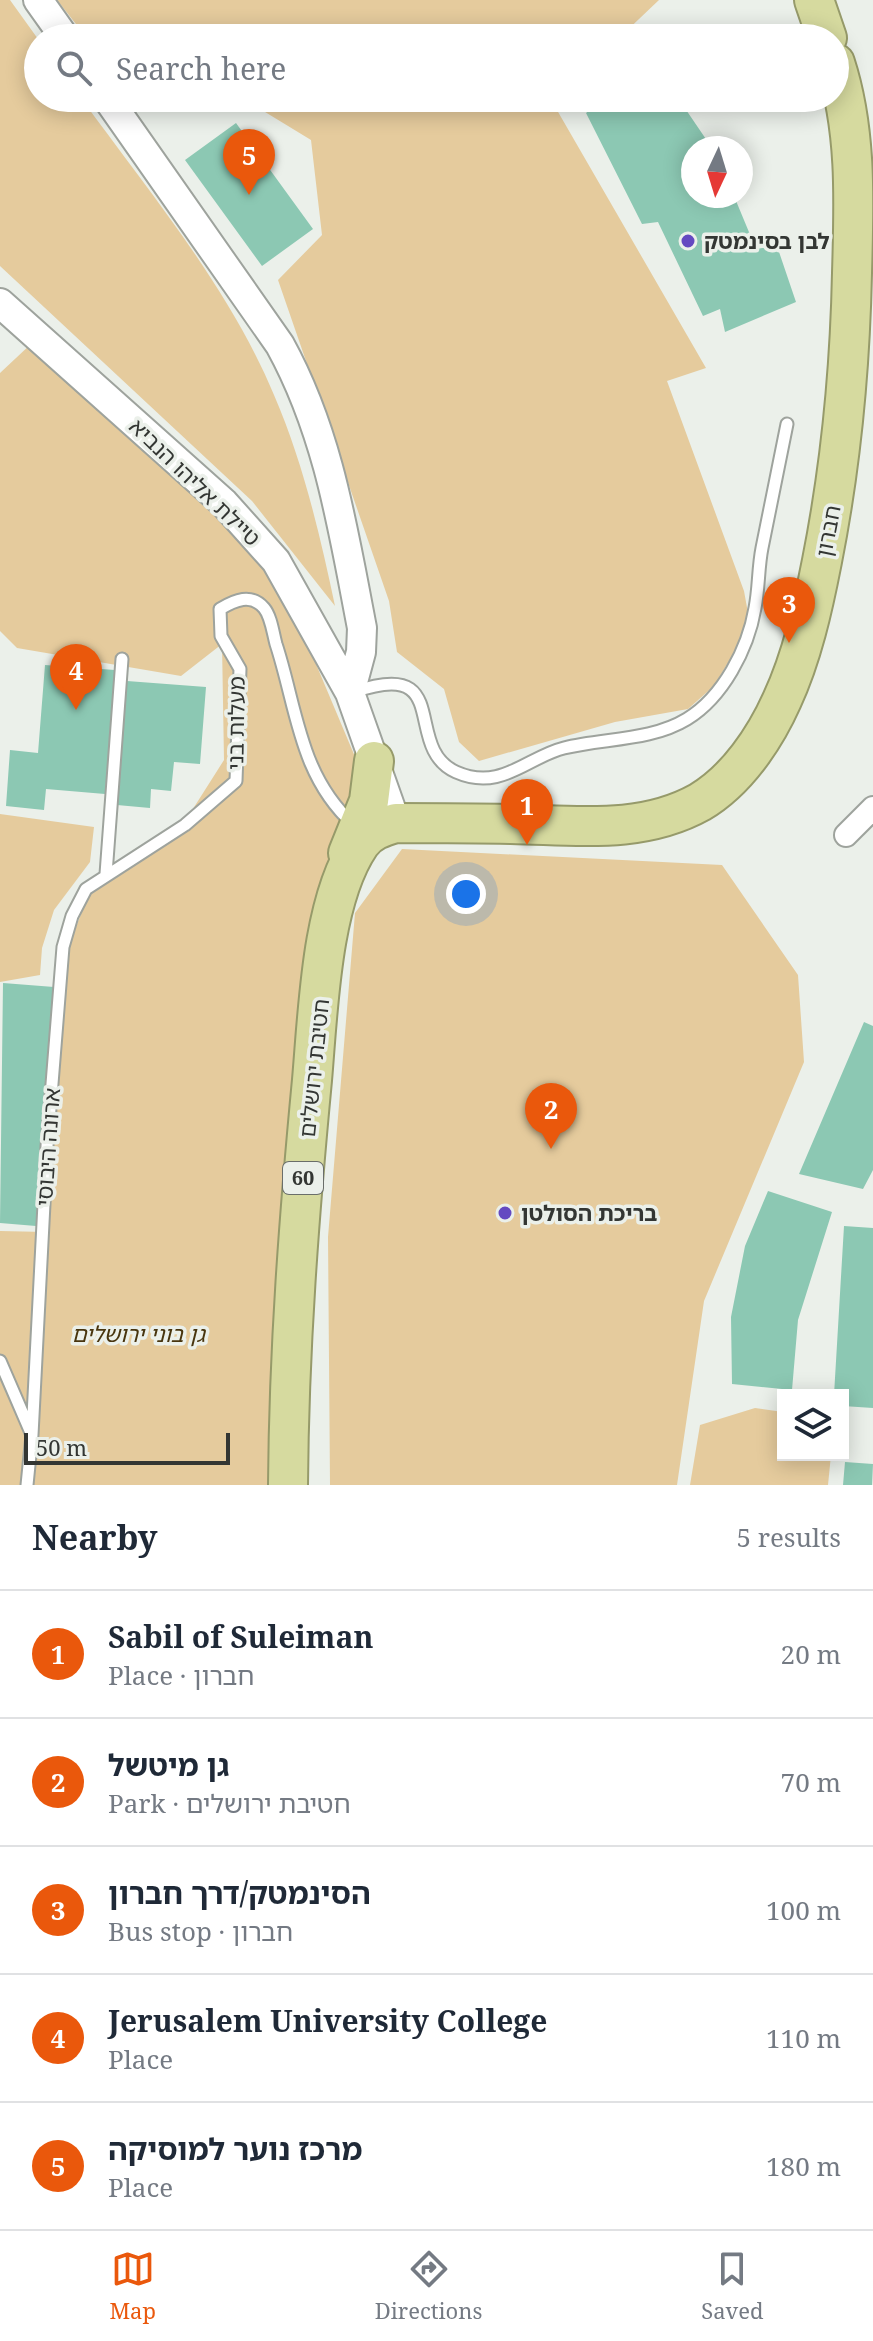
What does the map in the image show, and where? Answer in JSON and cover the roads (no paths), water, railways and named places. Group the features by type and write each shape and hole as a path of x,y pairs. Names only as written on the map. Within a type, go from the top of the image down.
{"highway":[{"path":"814,0 822,24"},
{"name":"חברון","path":"374,828 600,828 653,821 701,801 736,770 761,740 783,698 812,609 837,486 850,372 854,200 850,132 846,112"},
{"name":"חטיבת ירושלים","path":"288,1485 290,1341 318,1012 329,932 346,875 357,849 374,828 374,761"}],"street":[{"path":"38,0 55,24"},
{"path":"117,112 280,345 300,382 334,478 362,628 361,652 350,693"},
{"name":"טיילת אליהו הנביא","path":"0,303 224,503 276,561 350,693 374,761"},
{"path":"846,835 873,808"}],"lane":[{"path":"350,693 392,682 410,687 422,703 431,739 446,765 478,777 513,774 562,748 624,740 685,720 707,704 728,677 751,628 761,553 787,424"},
{"name":"מעלות בני","path":"106,874 185,825 236,781 240,669 221,636 220,609 236,599 253,599 266,610 290,687 304,754 331,800 374,828"},
{"path":"106,874 122,659"},
{"name":"ארונה היבוסי","path":"27,1485 47,1146 63,947 72,916 86,889 106,874"},
{"path":"0,1361 32,1435"}],"place":[{"name":"מרכז נוער למוסיקה","path":"249,195"},
{"name":"לבן בסינמטק","path":"688,241"},
{"name":"הסינמטק/דרך חברון","path":"789,643"},
{"name":"Jerusalem University College","path":"76,710"},
{"name":"Sabil of Suleiman","path":"527,845"},
{"name":"גן מיטשל","path":"551,1149"},
{"name":"בריכת הסולטן","path":"505,1213"}],"park label":[{"name":"גן בוני ירושלים","path":"138,1334"}]}
